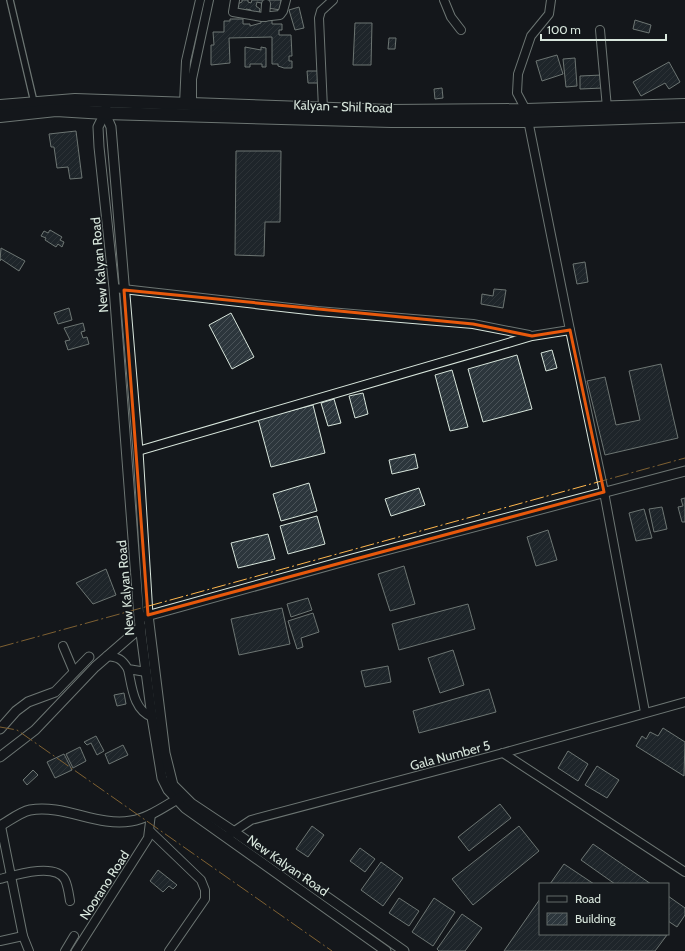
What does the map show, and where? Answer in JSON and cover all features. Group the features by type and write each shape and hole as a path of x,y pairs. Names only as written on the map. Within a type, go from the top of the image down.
{"main road":[{"name":"Kalyan - Shil Road","path":"0,106 55,100 106,107 391,122 527,116 607,108 685,105"},
{"name":"Kalyan - Shil Road","path":"0,116 56,110 188,104 527,116 685,116"}],"street":[{"path":"10,0 34,102"},
{"path":"188,104 186,61 200,0"},
{"path":"188,104 209,0"},
{"path":"235,0 234,12 265,17 278,16 282,14 286,0"},
{"path":"323,109 319,18 321,11 333,0"},
{"path":"444,0 451,17 461,30"},
{"path":"551,0 549,14 531,36 518,74 517,93 527,116 604,492 645,712"},
{"path":"265,17 266,4"},
{"path":"600,30 607,108"},
{"name":"New Kalyan Road","path":"106,107 98,127 99,147 114,288 143,620 168,767 173,785 185,808 386,951"},
{"name":"New Kalyan Road","path":"106,107 111,127 138,451 143,620 148,651 146,672 162,778 168,790 179,798"},
{"path":"114,288 302,309 473,324 532,336"},
{"path":"138,451 532,336 570,330"},
{"path":"1,754 35,730 143,620 604,492 685,471"},
{"path":"62,646 74,672"},
{"path":"107,656 118,657 124,661 128,669 136,702 145,715 152,717"},
{"path":"0,729 16,711 28,702 41,699 54,692 89,657"},
{"path":"128,669 146,672"},
{"path":"65,682 73,690"},
{"name":"Gala Number 5","path":"227,838 233,831 251,820 503,753 685,702"},
{"path":"503,753 685,872"},
{"path":"29,951 23,936 0,826 29,810 45,810 114,822 130,822 150,814 179,798 233,831 404,951"},
{"path":"150,814 150,831 201,880 205,890 205,899 169,951"},
{"name":"Noorano Road","path":"76,951 148,838 150,831"},
{"path":"0,879 42,870 55,871 65,880 70,901"},
{"path":"0,941 23,936"},
{"path":"65,951 74,936"}],"highlighted area":[{"path":"124,290 473,324 532,336 570,330 604,492 148,615"}],"building":[{"path":"242,0 248,0 248,2 251,3 252,0 281,0 281,10 267,8 265,4 257,2 256,6 260,9 259,13 251,12 251,10 246,9 245,11 236,11 237,4 242,2"},
{"path":"299,7 304,28 295,30 289,10"},
{"path":"230,19 243,19 243,24 250,24 250,26 261,23 261,20 272,20 272,24 282,24 282,30 279,30 279,35 291,35 292,56 289,56 289,61 292,61 292,68 284,68 278,66 278,64 272,64 272,37 229,38 230,63 211,65 211,45 214,45 213,32 224,32 224,21 230,21"},
{"path":"635,20 651,25 649,33 633,29"},
{"path":"355,23 372,23 371,65 353,65"},
{"path":"389,38 396,38 395,49 388,49"},
{"path":"245,47 261,50 261,47 266,48 266,67 262,67 262,64 250,64 250,67 245,67"},
{"path":"557,55 563,74 542,81 536,61"},
{"path":"575,58 577,86 566,87 563,59"},
{"path":"669,62 680,82 669,89 665,83 641,96 633,82"},
{"path":"307,71 320,71 320,83 308,83"},
{"path":"602,75 603,88 580,89 580,76"},
{"path":"442,88 443,98 435,99 434,89"},
{"path":"76,131 82,178 70,179 68,167 57,168 54,147 51,147 49,134"},
{"path":"236,151 281,151 280,222 265,222 264,256 235,255"},
{"path":"50,230 62,237 60,240 64,242 62,247 58,244 56,247 45,240 46,238 41,236 44,231 48,233"},
{"path":"1,248 25,261 19,271 1,259 0,261"},
{"path":"585,262 588,282 577,284 573,264"},
{"path":"494,289 506,290 503,308 481,304 482,294 493,296"},
{"path":"69,308 72,320 58,324 54,313"},
{"path":"231,313 254,357 232,369 209,325"},
{"path":"83,323 85,331 81,332 83,338 87,337 89,344 68,350 65,341 70,340 64,328"},
{"path":"552,350 557,368 546,371 541,353"},
{"path":"517,355 532,409 483,422 468,369"},
{"path":"661,364 678,438 605,455 587,381 605,377 616,425 640,420 629,371"},
{"path":"452,370 468,427 450,431 435,375"},
{"path":"363,393 368,414 355,418 349,396"},
{"path":"334,399 341,423 328,426 321,403"},
{"path":"313,405 325,453 271,467 258,419"},
{"path":"415,454 418,468 392,474 389,460"},
{"path":"309,483 317,511 281,521 273,494"},
{"path":"419,488 425,505 391,516 385,499"},
{"path":"685,498 685,522 682,522 678,507 683,506 681,499"},
{"path":"662,507 667,529 654,532 649,509"},
{"path":"644,509 652,538 636,541 629,513"},
{"path":"317,516 325,544 288,554 280,526"},
{"path":"548,530 557,560 536,566 527,537"},
{"path":"268,534 275,559 238,568 231,543"},
{"path":"404,566 415,604 390,611 378,574"},
{"path":"106,569 116,595 93,604 76,583"},
{"path":"308,598 312,610 291,617 287,604"},
{"path":"468,604 475,629 399,650 392,624"},
{"path":"282,608 290,644 239,655 231,619"},
{"path":"313,613 319,632 301,638 303,647 297,649 288,621"},
{"path":"453,650 464,685 440,693 428,658"},
{"path":"388,666 391,682 365,687 361,671"},
{"path":"489,689 496,712 419,733 413,711"},
{"path":"124,693 126,704 117,706 114,695"},
{"path":"663,728 685,742 684,776 636,746 642,736 646,739 650,732 658,736"},
{"path":"96,736 104,751 97,755 91,743 87,745 84,742"},
{"path":"123,745 128,755 109,764 105,754"},
{"path":"80,747 86,761 73,768 66,754"},
{"path":"568,751 588,764 578,781 558,768"},
{"path":"64,754 72,770 55,778 47,762"},
{"path":"597,766 619,780 607,798 585,785"},
{"path":"33,770 38,775 27,785 23,780"},
{"path":"500,804 511,818 469,851 458,837"},
{"path":"312,826 324,835 308,857 296,849"},
{"path":"519,826 539,851 473,905 452,879"},
{"path":"593,844 650,883 614,883 581,860"},
{"path":"360,848 375,859 365,872 350,861"},
{"path":"381,862 403,878 383,906 361,890"},
{"path":"564,864 592,883 551,883"},
{"path":"158,870 177,885 173,889 169,886 163,892 150,881"},
{"path":"669,897 685,908 685,915 677,927 669,922"},
{"path":"399,898 419,911 409,926 389,913"},
{"path":"434,898 455,912 433,946 412,932"},
{"path":"539,900 539,935 667,935 655,951 504,951"},
{"path":"462,914 482,928 465,951 439,951 437,949"}],"power":[{"path":"0,647 685,458"},
{"path":"0,727 17,730 332,951"}]}
